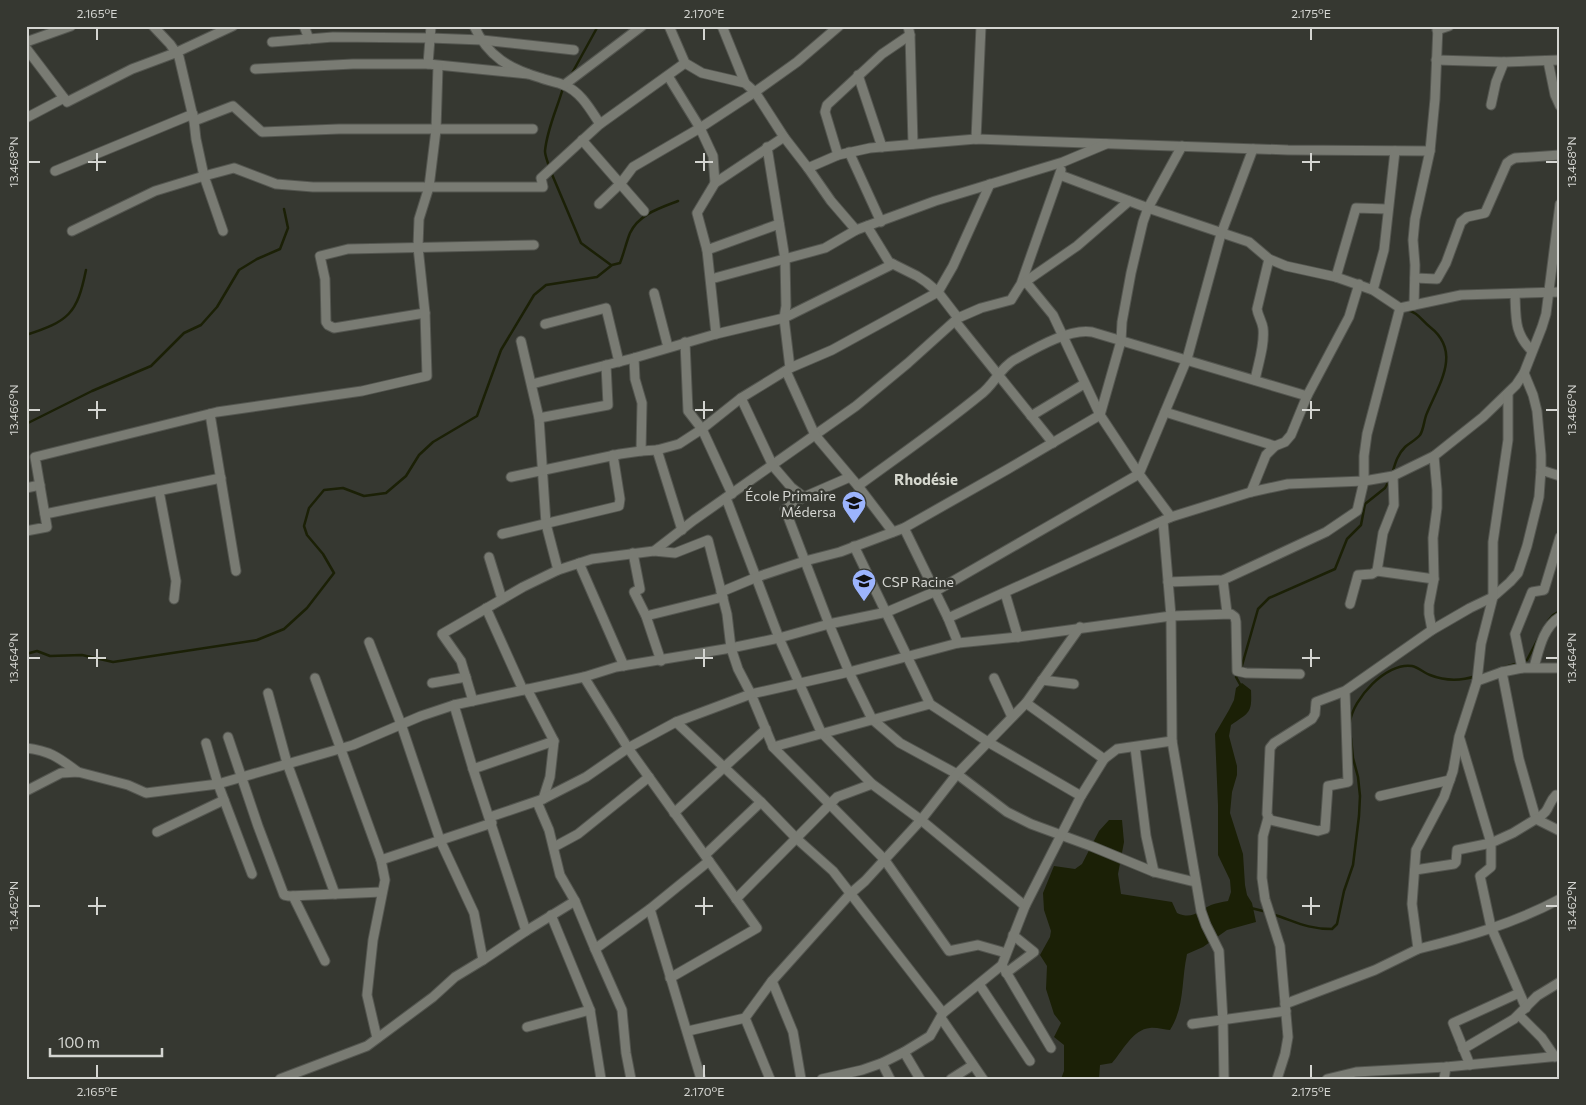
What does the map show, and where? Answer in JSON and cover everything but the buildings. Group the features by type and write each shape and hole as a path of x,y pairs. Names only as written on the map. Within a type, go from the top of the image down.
{"street":[{"path":"26,42 71,26"},
{"path":"153,26 179,58 194,118 196,139 204,176 223,231"},
{"path":"26,48 67,102 132,69 176,52 233,26"},
{"path":"304,26 309,39"},
{"path":"428,64 431,26"},
{"path":"474,26 492,54 507,65 528,74 564,85 577,93 588,105 600,124"},
{"path":"564,85 642,26"},
{"path":"669,26 685,63 702,73 745,83"},
{"path":"722,26 745,83 755,92 784,138 831,201 856,230"},
{"path":"599,204 621,183 633,167 700,128 755,92 797,62 839,26"},
{"path":"976,139 981,26"},
{"path":"1414,304 1413,240 1415,219 1430,151 1438,28 1448,26"},
{"path":"909,31 913,144"},
{"path":"838,155 825,112 826,108 858,75 909,31"},
{"path":"272,42 333,37 430,38 482,40 574,50"},
{"path":"1436,60 1504,62 1560,60"},
{"path":"1548,61 1555,95 1560,106"},
{"path":"1491,105 1496,82 1504,62"},
{"path":"72,231 155,191 234,168 276,184 313,187 543,187 541,178 600,124 685,63"},
{"path":"255,69 353,64 428,64 528,74"},
{"path":"26,531 47,527 35,457 210,414 362,391 427,376 425,313 418,247 419,219 429,187 436,130 438,66"},
{"path":"858,75 882,147"},
{"path":"668,76 700,128 713,156 715,183"},
{"path":"26,118 64,98"},
{"path":"55,171 194,118 233,106 262,132 339,129 533,129"},
{"path":"716,334 708,250 697,214 715,183 767,147 784,138"},
{"path":"808,168 849,152 882,147 976,139 1253,149 1430,151"},
{"path":"582,140 644,211"},
{"path":"711,279 825,248 856,230 935,201 1063,162 1108,143"},
{"path":"646,616 722,594 757,577 904,528 1100,414 1121,341 1122,322 1131,273 1143,222 1148,208 1182,146"},
{"path":"767,147 785,259 786,306 784,318 788,369 815,435 858,486 893,532"},
{"path":"26,791 61,774 78,772 128,785 146,793 218,784 340,747 353,745 421,716 454,706 584,677 624,666 661,661 778,638 829,624 887,612 934,592 1139,474 1187,359 1221,234 1253,149"},
{"path":"1373,290 1384,250 1387,209 1395,151"},
{"path":"849,152 881,222"},
{"path":"1414,278 1436,279 1446,263 1461,222 1467,217 1485,213 1507,163 1515,158 1560,156"},
{"path":"1024,283 1063,162"},
{"path":"1060,175 1221,234 1250,242 1269,259 1286,266 1359,284 1373,290 1400,308 1461,295 1560,292"},
{"path":"511,477 641,450 657,450 679,444 702,429 740,398 788,369 839,347 938,292 953,266 990,184"},
{"path":"654,551 856,406 956,319 981,308 1011,300 1024,283 1077,246 1129,201"},
{"path":"948,618 1167,519 1251,492 1288,484 1364,481 1393,476 1434,456 1483,417 1508,394 1524,373 1546,314 1560,204"},
{"path":"1336,277 1356,208 1387,209"},
{"path":"708,250 779,224"},
{"path":"867,226 889,262 917,276 938,292 998,375 1053,443"},
{"path":"425,313 334,328 328,326 326,322 325,279 320,256 348,249 534,245"},
{"path":"1255,380 1264,336 1262,322 1257,310 1269,259"},
{"path":"532,384 634,358 684,342 784,318 893,264"},
{"path":"1024,283 1046,304 1063,335 1084,384 1100,414 1167,519 1168,582 1171,616 1172,741 1195,882 1206,925 1219,951 1224,1079"},
{"path":"1251,492 1264,458 1275,446 1288,439 1307,396 1348,317 1359,284"},
{"path":"654,293 668,348"},
{"path":"1515,294 1518,332 1523,342 1532,351"},
{"path":"546,324 606,308 619,362"},
{"path":"1168,582 1223,580 1326,532 1353,515 1359,507 1364,481 1364,456 1367,434 1400,308"},
{"path":"858,486 979,397 991,386 1003,368 1063,335 1087,331 1307,396"},
{"path":"521,341 539,418 546,524 558,570"},
{"path":"684,342 688,411 702,429 729,496 778,638 821,732 872,784 921,820 1025,906"},
{"path":"634,358 635,379 642,403 641,450"},
{"path":"539,418 608,405 606,365"},
{"path":"1277,1079 1288,1045 1280,946 1265,900 1262,878 1263,836 1268,818 1270,748 1274,743 1312,719 1315,714 1316,702 1345,691 1432,630 1493,597 1518,573 1539,497 1541,470 1537,411 1524,373"},
{"path":"1031,416 1084,384"},
{"path":"1418,949 1412,904 1417,845 1435,814 1454,771 1459,737 1476,681 1481,644 1493,597 1493,542 1508,440 1508,394"},
{"path":"740,398 773,466 791,487 804,497"},
{"path":"1165,412 1275,446"},
{"path":"210,414 236,571"},
{"path":"657,450 682,530"},
{"path":"502,534 619,506 620,499 613,456"},
{"path":"1432,630 1429,604 1434,580 1432,551 1437,508 1434,456"},
{"path":"1541,470 1560,476"},
{"path":"1377,571 1381,541 1394,505 1393,476"},
{"path":"850,477 804,497 785,509 829,624 849,672 872,719 900,743 957,774 1007,812 1031,824 1154,872 1195,882"},
{"path":"45,514 221,478"},
{"path":"26,488 40,485"},
{"path":"159,491 176,581 174,599"},
{"path":"904,528 948,618 958,643"},
{"path":"1522,668 1515,634 1532,592 1544,590 1560,537"},
{"path":"473,701 461,661 442,634 523,587 558,570 592,559 633,553 654,551 676,553 708,540 727,614 731,648 738,669 773,746 884,859 949,951 978,945 1006,953"},
{"path":"854,546 887,612 906,658 930,704 988,742 1081,796"},
{"path":"633,553 640,589 634,592 646,616 661,661"},
{"path":"489,557 502,599"},
{"path":"579,564 624,666"},
{"path":"1350,604 1358,575 1372,574 1377,571 1434,580"},
{"path":"1223,580 1227,613"},
{"path":"1005,593 1018,637"},
{"path":"486,608 525,689 554,741 550,777 540,800 550,830 560,875 575,902 622,1010 626,1053 631,1079"},
{"path":"381,860 440,840 540,800 586,777 628,748 676,722 751,694 906,658 958,643 1018,637 1171,616 1227,613 1235,617 1236,622 1237,671 1246,674 1300,674"},
{"path":"1534,667 1540,646 1549,627 1560,616"},
{"path":"688,1031 745,1018 772,981 850,894 921,820 957,774 1026,702 1080,627"},
{"path":"369,642 401,724 440,840 474,913 483,960"},
{"path":"1476,681 1502,672 1522,668 1560,668"},
{"path":"1502,672 1519,759 1536,819 1560,831"},
{"path":"432,683 466,677"},
{"path":"584,677 628,748 757,928 670,978"},
{"path":"315,678 381,860 386,880 373,940 367,995 377,1038"},
{"path":"994,678 1012,717"},
{"path":"1042,680 1074,684"},
{"path":"1268,818 1318,831 1325,829 1328,786 1348,782 1345,691"},
{"path":"268,693 287,763 335,894"},
{"path":"1026,702 1104,759"},
{"path":"773,746 930,704"},
{"path":"454,706 526,931"},
{"path":"676,722 725,767 797,839 833,871 942,1016 983,1079"},
{"path":"674,813 766,729"},
{"path":"228,737 282,892 286,896 382,892"},
{"path":"1459,737 1491,843 1491,867 1488,871 1482,873 1480,879 1491,927 1526,1008"},
{"path":"473,769 554,741"},
{"path":"1050,1048 1004,969 1006,953 1013,935 1025,906 1081,796 1104,759 1117,749 1172,741"},
{"path":"206,743 218,784 252,874"},
{"path":"1135,747 1146,836 1154,872"},
{"path":"26,748 43,750 60,758 78,772"},
{"path":"554,847 578,834 649,777"},
{"path":"1380,796 1450,780"},
{"path":"736,899 797,839 837,796 872,784"},
{"path":"1415,870 1454,864 1456,862 1457,850 1491,843 1513,833 1545,813 1556,795 1560,796"},
{"path":"157,832 224,800"},
{"path":"595,949 650,909 707,858 761,802"},
{"path":"293,896 325,961"},
{"path":"1192,1024 1223,1021 1285,1007 1375,970 1418,949 1463,938 1523,917 1560,898"},
{"path":"280,1079 364,1047 433,997 455,977 551,915 575,902"},
{"path":"650,909 701,1079"},
{"path":"551,915 590,1010 601,1079"},
{"path":"822,1079 862,1070 882,1063 930,1036 942,1016 979,984 1034,952 1013,935"},
{"path":"772,981 793,1032 801,1079"},
{"path":"1463,1048 1519,1015 1537,996 1560,982"},
{"path":"979,984 1030,1061"},
{"path":"1470,1064 1453,1023 1519,993"},
{"path":"527,1027 590,1010"},
{"path":"1519,1015 1557,1056"},
{"path":"745,1018 770,1079"},
{"path":"904,1052 920,1079"},
{"path":"1326,1079 1557,1056"},
{"path":"882,1063 890,1079"},
{"path":"951,1079 974,1065"},
{"path":"1444,1079 1446,1067"},
{"path":"862,1070 866,1079"}],"shaded area":[{"path":"1242,683 1251,690 1251,703 1246,714 1231,725 1229,736 1237,766 1237,775 1232,792 1230,813 1243,854 1245,885 1247,895 1252,903 1256,922 1227,930 1203,947 1187,954 1178,1012 1170,1030 1152,1028 1138,1032 1112,1063 1100,1065 1099,1079 1061,1079 1064,1071 1064,1045 1054,1037 1061,1023 1054,1014 1046,989 1047,966 1040,955 1050,937 1051,931 1044,910 1043,893 1054,866 1075,869 1082,864 1099,831 1109,820 1122,820 1124,842 1118,874 1121,894 1172,902 1177,913 1187,916 1195,914 1213,904 1228,901 1231,892 1230,880 1218,855 1215,734 1234,700 1236,688"}],"waterway":[{"path":"571,75 598,26"},
{"path":"549,167 545,153 546,143 563,88"},
{"path":"551,172 581,243 611,265"},
{"path":"26,654 37,651 50,656 82,655 113,662 257,640 284,629 307,608 334,573 323,554 307,535 304,526 309,508 324,490 343,488 364,496 386,493 406,476 419,455 433,442 477,416 501,350 534,295 546,285 597,277 612,265 620,263 634,226 651,212 678,201"},
{"path":"26,424 92,391 151,366 184,333 201,325 217,307 239,270 257,259 280,249 288,228 284,209"},
{"path":"26,335 52,325 69,314 79,297 86,270"},
{"path":"1392,474 1400,453 1421,433 1426,415 1442,380 1446,358 1445,347 1440,337 1416,314 1406,310"},
{"path":"1241,669 1258,609 1269,598 1335,569 1347,539 1361,525 1365,504 1385,488 1390,479"},
{"path":"1548,621 1560,611"},
{"path":"1524,661 1527,660 1539,637"},
{"path":"1505,667 1519,663"},
{"path":"1350,722 1357,703 1372,684 1382,676 1402,666 1412,666 1430,675 1447,679 1465,679 1476,676"},
{"path":"1238,673 1236,677 1241,686"},
{"path":"1272,914 1315,928 1332,929 1337,924 1344,891 1353,865 1359,816 1360,796 1351,738"},
{"path":"1251,908 1267,912"}],"place":[{"name":"École Primaire Médersa","path":"854,524"},
{"name":"CSP Racine","path":"864,602"}],"district":[{"name":"Rhodésie","path":"926,479"}]}
